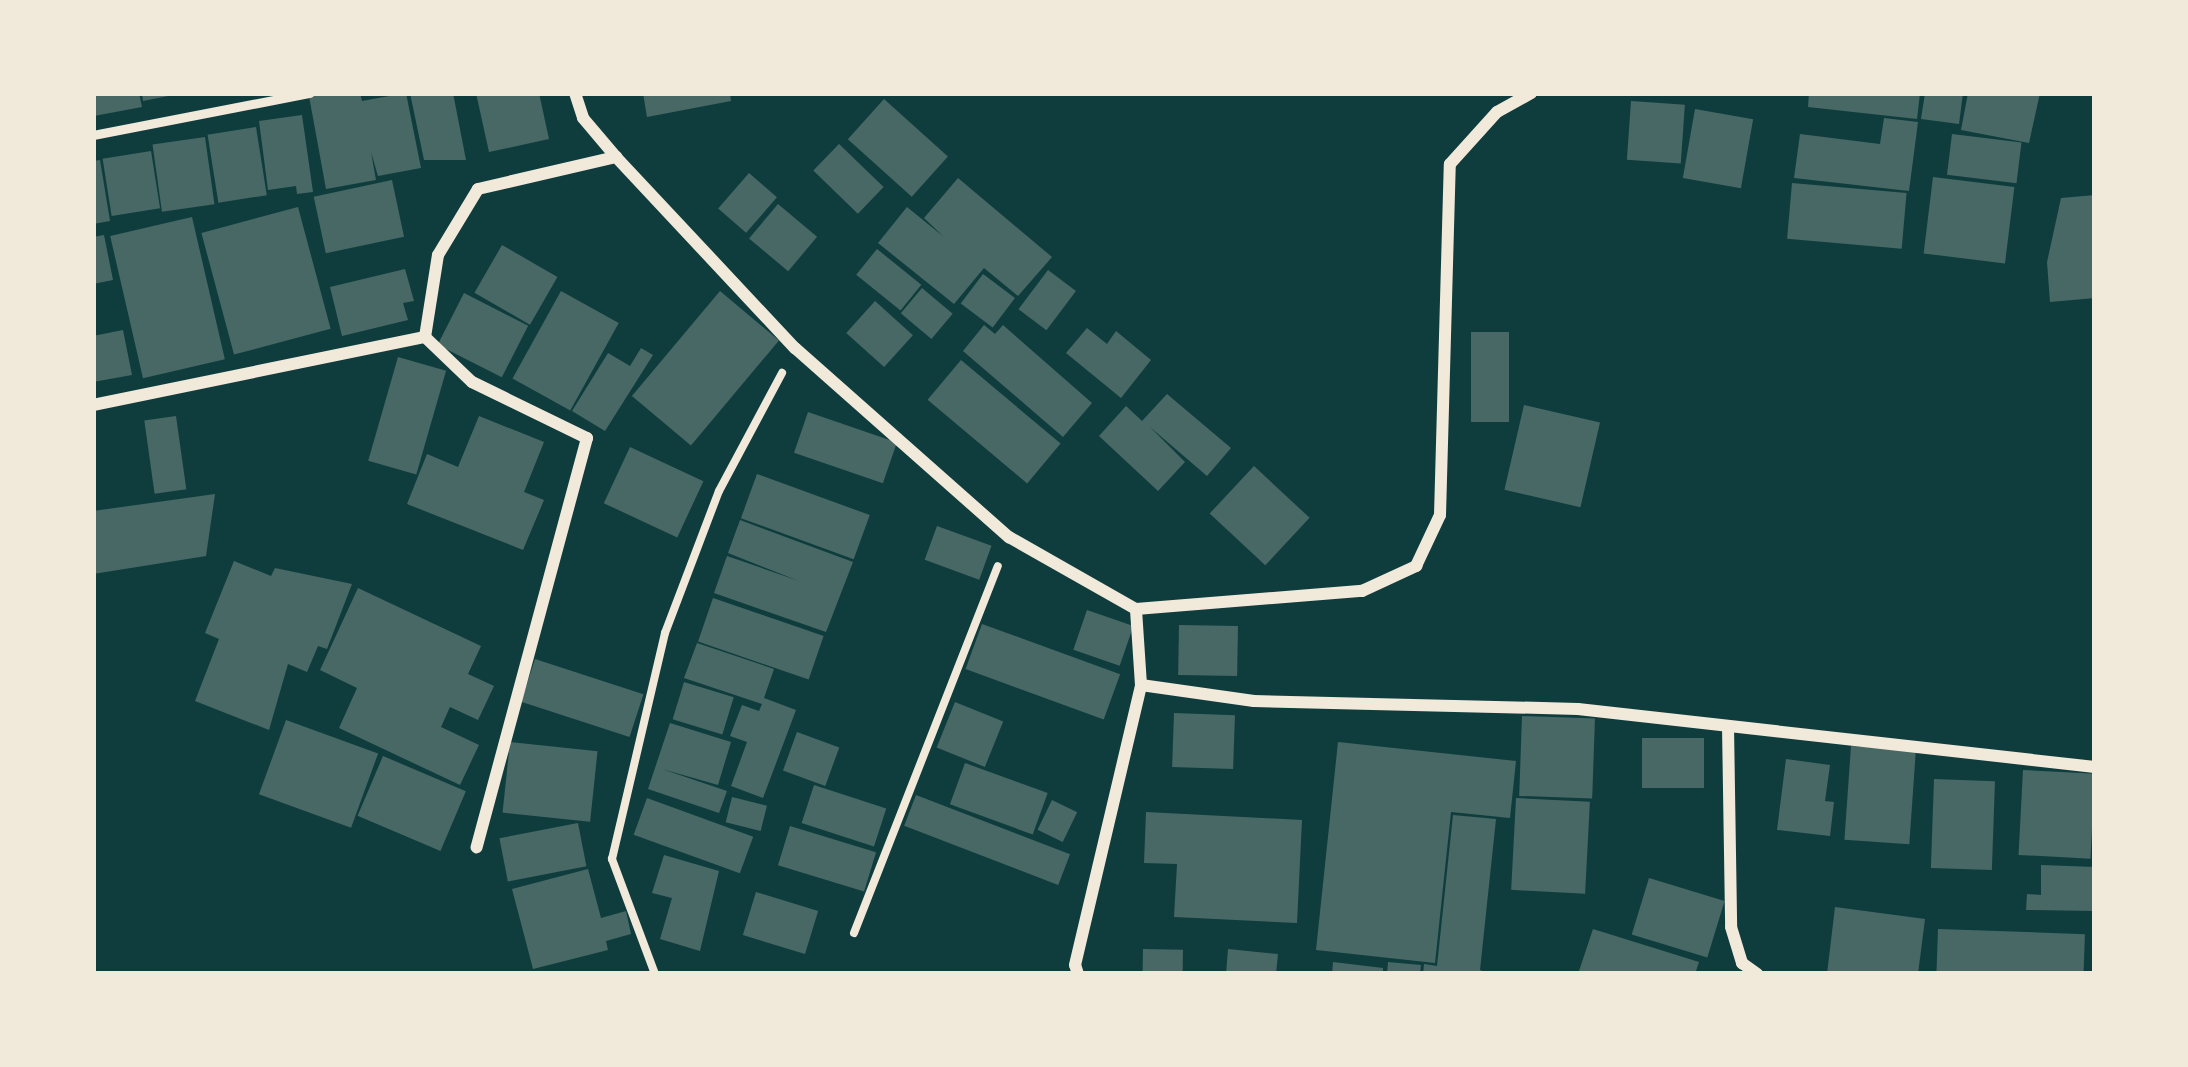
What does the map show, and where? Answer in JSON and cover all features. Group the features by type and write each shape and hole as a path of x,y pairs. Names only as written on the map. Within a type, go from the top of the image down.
{"street":[{"path":"574,93 583,118 616,157 796,348 1010,537 1136,608 1362,591 1417,566 1440,515 1450,164 1497,112 1531,93"},
{"path":"425,337 438,255 478,189 616,157"},
{"path":"93,405 425,337"},
{"path":"425,337 472,382 587,438 477,847"},
{"path":"1078,974 1142,685 1136,608"},
{"path":"1142,685 1254,701 1578,709 2095,767"},
{"path":"1728,726 1731,927 1742,963 1757,974"}],"lane":[{"path":"93,135 310,93"}],"path":[{"path":"655,974 612,859 617,836 665,633 719,491 796,348"},
{"path":"854,933 1010,537"}],"building":[{"path":"93,93 139,93 142,107 94,116"},
{"path":"142,93 173,93 173,95 143,101"},
{"path":"360,93 362,101 406,93 421,168 378,176 371,152 376,180 326,189 309,96"},
{"path":"410,93 453,93 466,160 424,160"},
{"path":"476,93 539,93 549,139 489,152"},
{"path":"643,93 730,93 731,101 647,117"},
{"path":"1809,93 1920,93 1917,119 1808,107"},
{"path":"1925,93 1963,93 1959,124 1921,119"},
{"path":"1968,93 2040,93 2029,143 1961,130"},
{"path":"884,99 948,157 912,197 848,139"},
{"path":"1631,101 1685,105 1681,164 1627,160"},
{"path":"1695,109 1753,119 1741,188 1683,178"},
{"path":"302,115 313,192 297,194 296,186 268,190 259,121"},
{"path":"1884,118 1918,122 1909,191 1794,178 1800,134 1880,144"},
{"path":"256,127 267,195 218,203 208,135"},
{"path":"1952,134 2021,143 2016,183 1947,175"},
{"path":"205,137 214,204 162,212 153,144"},
{"path":"839,144 884,187 858,214 813,171"},
{"path":"151,151 160,208 112,216 103,159"},
{"path":"100,160 110,221 93,224 93,161"},
{"path":"749,173 777,197 746,233 718,208"},
{"path":"1933,177 2014,187 2005,263 1924,253"},
{"path":"958,178 1052,257 1018,296 984,268 954,304 878,243 907,207 944,237 924,218"},
{"path":"392,180 404,237 326,253 314,197"},
{"path":"1792,183 1907,193 1902,249 1787,239"},
{"path":"2095,195 2095,298 2050,302 2047,262 2061,198"},
{"path":"778,204 817,237 788,271 749,238"},
{"path":"298,207 331,329 234,355 201,233"},
{"path":"192,217 225,359 143,378 110,236"},
{"path":"104,235 113,280 93,284 93,237"},
{"path":"502,245 557,277 530,325 474,293"},
{"path":"877,249 921,285 901,311 856,275"},
{"path":"405,269 414,301 403,303 408,320 342,336 330,287"},
{"path":"1048,270 1076,291 1046,330 1019,309"},
{"path":"983,274 1015,298 993,328 961,304"},
{"path":"922,288 953,314 931,339 901,313"},
{"path":"561,291 619,323 570,410 513,378"},
{"path":"720,291 779,340 691,445 632,396"},
{"path":"464,293 528,326 502,377 438,345"},
{"path":"875,301 913,335 884,367 846,333"},
{"path":"984,325 995,334 1003,325 1092,403 1063,437 963,351"},
{"path":"1087,328 1107,344 1116,331 1151,360 1121,398 1066,353"},
{"path":"123,330 132,375 93,382 93,336"},
{"path":"1471,332 1509,332 1509,422 1471,422"},
{"path":"641,348 653,355 605,431 572,411 608,353 630,366"},
{"path":"398,357 446,371 416,475 368,461"},
{"path":"961,360 1061,444 1027,483 928,400"},
{"path":"1167,394 1231,448 1207,476 1150,427 1185,462 1158,491 1099,436 1126,406 1142,421"},
{"path":"1524,405 1600,423 1580,507 1504,490"},
{"path":"808,412 897,443 883,483 794,453"},
{"path":"176,416 186,489 155,494 144,420"},
{"path":"479,416 544,442 524,492 544,500 523,550 407,504 427,454 458,467"},
{"path":"630,447 703,481 677,537 604,503"},
{"path":"1254,466 1310,518 1265,565 1210,514"},
{"path":"757,474 870,515 854,559 741,518"},
{"path":"215,494 206,556 93,574 93,511"},
{"path":"740,520 853,562 826,632 714,593 727,556 799,581 728,553"},
{"path":"937,526 992,546 979,580 925,560"},
{"path":"234,561 271,576 275,568 352,584 327,649 318,646 307,672 288,664 269,730 195,701 219,639 205,633"},
{"path":"358,588 481,646 468,674 494,686 478,720 450,707 441,727 479,745 460,785 339,728 357,688 320,670"},
{"path":"713,598 824,636 809,680 698,641"},
{"path":"1087,610 1133,626 1120,666 1073,650"},
{"path":"982,624 1120,674 1104,719 966,669"},
{"path":"1179,625 1238,626 1237,676 1178,675"},
{"path":"697,643 774,669 764,698 796,710 763,798 731,786 747,742 730,736 742,705 759,711 762,704 684,678"},
{"path":"535,659 643,694 630,737 521,702"},
{"path":"684,682 734,697 722,734 673,719"},
{"path":"955,702 1003,721 985,767 937,747"},
{"path":"1174,713 1235,715 1233,769 1172,767"},
{"path":"1522,716 1595,719 1592,798 1519,796"},
{"path":"286,720 378,754 351,828 259,794"},
{"path":"670,723 731,742 718,785 662,769 727,791 719,813 648,789"},
{"path":"797,732 839,747 825,786 783,771"},
{"path":"1642,738 1704,738 1704,788 1642,788"},
{"path":"510,742 598,751 590,822 503,813"},
{"path":"1338,742 1516,761 1510,818 1451,812 1435,963 1316,950"},
{"path":"1851,746 1916,751 1909,844 1844,840"},
{"path":"383,756 466,791 440,851 358,816"},
{"path":"1786,759 1830,765 1825,801 1834,802 1830,836 1777,830"},
{"path":"965,763 1048,793 1033,834 950,804"},
{"path":"2023,770 2095,774 2090,859 2019,855"},
{"path":"1934,779 1995,781 1992,870 1931,868"},
{"path":"814,785 886,808 874,847 802,823"},
{"path":"916,795 1070,854 1058,885 904,826"},
{"path":"732,797 767,806 761,831 726,822"},
{"path":"647,798 753,837 740,873 634,835"},
{"path":"1516,798 1590,802 1585,894 1511,890"},
{"path":"1052,800 1077,812 1063,842 1038,830"},
{"path":"1146,812 1302,820 1297,923 1174,917 1177,864 1144,863"},
{"path":"1453,815 1496,819 1480,970 1489,974 1423,974 1424,964 1437,966"},
{"path":"578,823 586,866 508,881 499,838"},
{"path":"790,826 876,852 864,892 778,865"},
{"path":"664,855 719,871 700,951 660,939 672,898 652,893"},
{"path":"2041,865 2095,867 2095,911 2026,910 2027,894 2041,895"},
{"path":"588,869 601,918 626,911 631,934 606,941 608,950 533,969 512,889"},
{"path":"1649,878 1725,901 1707,958 1632,934"},
{"path":"756,892 818,911 805,954 743,935"},
{"path":"1835,907 1925,919 1918,974 1827,974"},
{"path":"1593,929 1699,962 1695,974 1578,974"},
{"path":"1938,929 2085,934 2084,974 1936,974"},
{"path":"1143,949 1183,950 1183,974 1143,974"},
{"path":"1228,949 1278,954 1276,974 1226,974"},
{"path":"1333,962 1383,968 1383,974 1332,974"},
{"path":"1388,962 1421,965 1420,974 1387,974"}]}
